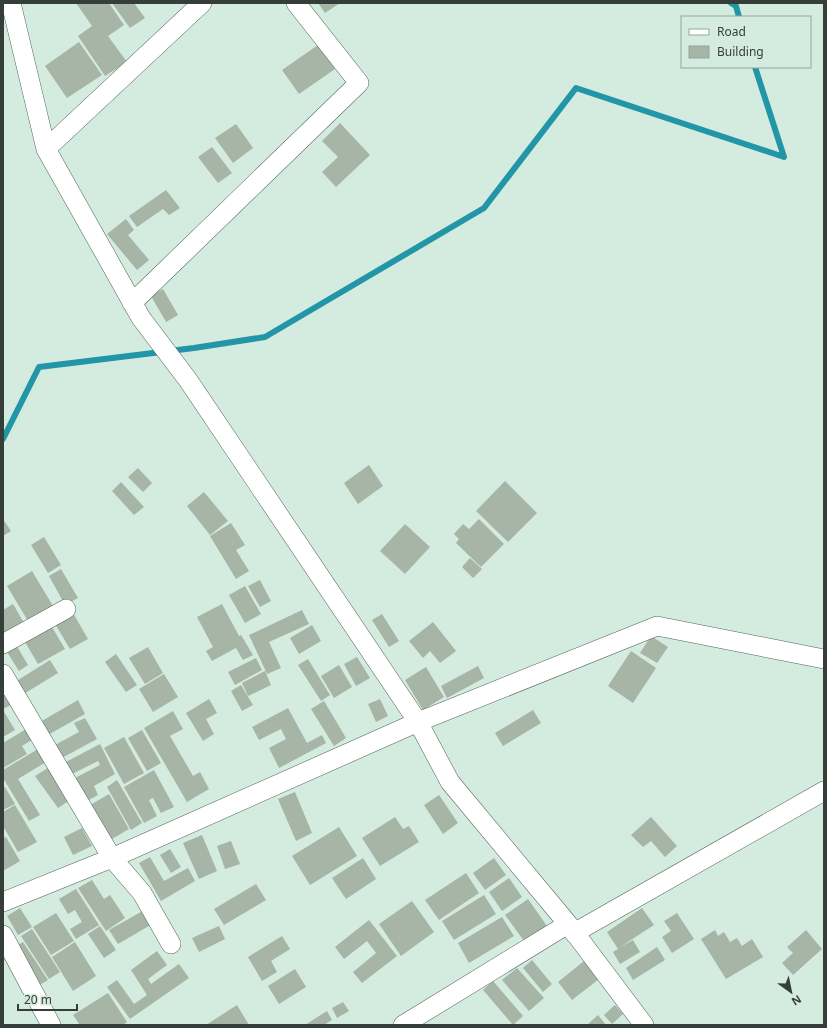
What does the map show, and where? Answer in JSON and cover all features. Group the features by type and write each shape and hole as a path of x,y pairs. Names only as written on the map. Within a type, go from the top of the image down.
{"street":[{"path":"11,3 46,149 137,311 188,380 418,722 450,782 571,928 644,1025"},
{"path":"46,149 202,3"},
{"path":"137,311 359,83 296,3"},
{"path":"3,644 66,609"},
{"path":"3,902 112,858 418,722 657,626 824,659"},
{"path":"3,674 112,858 142,893 171,944"},
{"path":"403,1025 571,928 824,791"},
{"path":"3,934 51,1025"}],"building":[{"path":"76,3 109,3 124,25 108,36 127,62 105,76 78,36 92,26"},
{"path":"112,3 134,3 145,18 130,28"},
{"path":"318,3 340,3 325,13"},
{"path":"79,42 102,75 67,98 45,66"},
{"path":"318,45 335,69 299,94 282,70"},
{"path":"340,123 370,155 336,187 322,172 338,157 322,141"},
{"path":"236,124 253,148 233,163 215,138"},
{"path":"212,147 232,173 218,183 198,157"},
{"path":"166,190 180,208 169,215 163,209 137,227 129,216"},
{"path":"126,219 134,230 128,235 149,260 137,270 107,234"},
{"path":"163,289 178,315 166,322 151,296"},
{"path":"369,465 383,486 358,504 344,483"},
{"path":"138,468 152,483 143,492 128,477"},
{"path":"505,481 537,513 508,542 476,511"},
{"path":"121,482 144,507 134,515 112,491"},
{"path":"204,492 228,521 210,535 187,506"},
{"path":"3,519 11,531 3,536"},
{"path":"479,519 504,544 481,567 456,543 459,539 454,534 463,524 469,529"},
{"path":"231,523 245,545 236,550 249,571 236,579 210,536"},
{"path":"405,524 430,547 405,574 380,551"},
{"path":"44,537 61,565 48,573 31,545"},
{"path":"470,558 482,569 473,578 462,567"},
{"path":"61,569 78,598 65,605 49,576"},
{"path":"32,571 53,606 28,621 7,586"},
{"path":"260,580 271,601 260,607 248,586"},
{"path":"245,586 261,614 245,623 229,595"},
{"path":"13,604 24,623 3,636 3,610"},
{"path":"222,604 239,636 241,635 253,655 243,660 236,648 212,661 206,651 213,647 197,617"},
{"path":"302,610 309,624 269,642 281,668 267,674 249,635"},
{"path":"73,613 88,639 70,649 55,624"},
{"path":"382,614 399,641 389,647 372,620"},
{"path":"433,622 456,651 440,663 430,651 423,658 409,641"},
{"path":"312,625 321,641 299,654 290,638"},
{"path":"52,627 65,649 38,664 25,642"},
{"path":"651,636 668,647 657,663 640,653"},
{"path":"15,643 28,665 19,671 5,649"},
{"path":"148,647 163,673 145,684 129,658"},
{"path":"631,651 656,668 633,703 608,686"},
{"path":"116,654 137,685 126,692 105,662"},
{"path":"357,657 370,678 356,686 344,664"},
{"path":"256,658 262,670 235,685 228,672"},
{"path":"308,659 330,695 321,701 298,665"},
{"path":"50,660 58,673 22,695 15,682"},
{"path":"339,665 352,687 334,698 321,676"},
{"path":"478,666 484,678 447,698 441,686"},
{"path":"426,667 444,697 423,710 405,680"},
{"path":"265,671 271,685 248,696 242,683"},
{"path":"164,674 178,697 153,712 139,689"},
{"path":"241,685 253,705 242,711 231,691"},
{"path":"3,691 11,705 3,709"},
{"path":"209,699 217,713 206,719 214,734 203,741 186,713"},
{"path":"380,699 388,716 376,722 368,704"},
{"path":"78,700 85,714 48,735 40,722"},
{"path":"324,701 346,738 334,746 311,709"},
{"path":"288,708 307,743 322,735 326,743 279,768 269,748 286,739 281,729 259,740 252,727"},
{"path":"3,710 15,730 3,737"},
{"path":"533,710 541,723 503,746 495,733"},
{"path":"173,711 183,729 170,736 193,776 200,772 209,789 187,802 144,728"},
{"path":"85,718 97,739 60,759 53,746 79,732 74,723"},
{"path":"28,728 35,738 22,746 27,754 3,768 3,743"},
{"path":"142,730 161,763 147,771 128,738"},
{"path":"124,737 144,773 124,784 104,748"},
{"path":"100,744 115,774 94,786 98,795 85,802 73,779 100,765 98,761 68,776 62,764"},
{"path":"38,749 46,762 18,779 40,815 29,821 3,778 3,770"},
{"path":"48,768 70,800 58,808 35,776"},
{"path":"154,770 174,807 161,813 153,798 149,800 157,816 144,823 124,787"},
{"path":"117,780 142,823 131,830 107,787"},
{"path":"5,787 15,804 3,810 3,788"},
{"path":"295,792 312,833 296,841 278,799"},
{"path":"109,794 129,829 107,842 87,807"},
{"path":"439,795 458,823 443,834 424,805"},
{"path":"15,805 37,842 18,852 3,826 3,812"},
{"path":"395,817 403,829 409,826 419,842 380,866 362,838"},
{"path":"651,817 677,846 665,857 651,841 643,847 631,835"},
{"path":"339,827 357,856 310,885 292,856"},
{"path":"82,828 92,846 73,855 64,837"},
{"path":"202,835 217,871 199,879 183,843"},
{"path":"6,837 20,861 3,871 3,838"},
{"path":"231,841 240,864 225,869 217,846"},
{"path":"170,849 181,867 171,873 160,855"},
{"path":"150,857 164,881 188,868 195,881 161,901 139,863"},
{"path":"363,858 376,879 346,899 332,878"},
{"path":"494,858 506,875 485,890 473,873"},
{"path":"466,873 479,893 439,920 425,900"},
{"path":"509,878 522,897 502,911 489,892"},
{"path":"92,880 104,899 110,895 125,918 106,931 78,888"},
{"path":"256,884 266,900 224,925 214,909"},
{"path":"76,889 99,925 76,939 70,929 82,922 75,910 68,914 59,899"},
{"path":"484,895 496,914 454,940 442,921"},
{"path":"528,899 549,929 527,945 505,915"},
{"path":"412,901 434,932 401,956 379,924"},
{"path":"20,908 32,927 18,935 7,916"},
{"path":"642,908 654,925 620,947 633,940 640,952 620,964 613,952 618,949 607,932"},
{"path":"146,909 154,923 118,944 109,930"},
{"path":"56,913 74,941 51,955 33,927"},
{"path":"677,913 694,939 672,953 662,937 671,931 664,921"},
{"path":"502,917 514,936 469,963 458,943"},
{"path":"369,920 397,956 362,983 353,972 376,953 367,941 344,959 335,947"},
{"path":"100,926 116,950 104,958 88,934"},
{"path":"219,926 225,939 199,952 192,938"},
{"path":"32,929 60,972 49,979 21,936"},
{"path":"715,930 718,936 724,932 730,942 737,938 742,946 752,939 763,957 726,979 701,939"},
{"path":"806,930 822,949 793,975 782,963 793,953 787,947"},
{"path":"282,936 290,949 271,961 277,972 262,981 248,957"},
{"path":"23,942 48,980 38,986 13,948"},
{"path":"75,942 96,976 73,991 52,957"},
{"path":"657,947 665,960 633,980 626,968"},
{"path":"157,951 167,965 148,979 151,984 179,964 189,978 130,1019 107,987 117,980 134,1004 147,995 131,970"},
{"path":"532,960 552,984 543,992 523,968"},
{"path":"584,961 599,979 572,1000 558,982"},
{"path":"517,968 544,998 529,1011 502,980"},
{"path":"295,969 306,987 279,1004 268,986"},
{"path":"493,981 523,1016 513,1025 483,990"},
{"path":"108,993 127,1022 123,1025 80,1025 73,1015"},
{"path":"343,1002 349,1011 337,1018 332,1008"},
{"path":"237,1005 249,1025 206,1025"},
{"path":"615,1005 623,1014 612,1024 604,1015"},
{"path":"327,1011 332,1020 324,1025 305,1025"},
{"path":"598,1015 606,1025 587,1025"}],"waterway":[{"path":"731,3 736,6 739,16"},
{"path":"3,439 39,367 194,348 265,337 484,208 576,88 784,157 755,68"}]}
